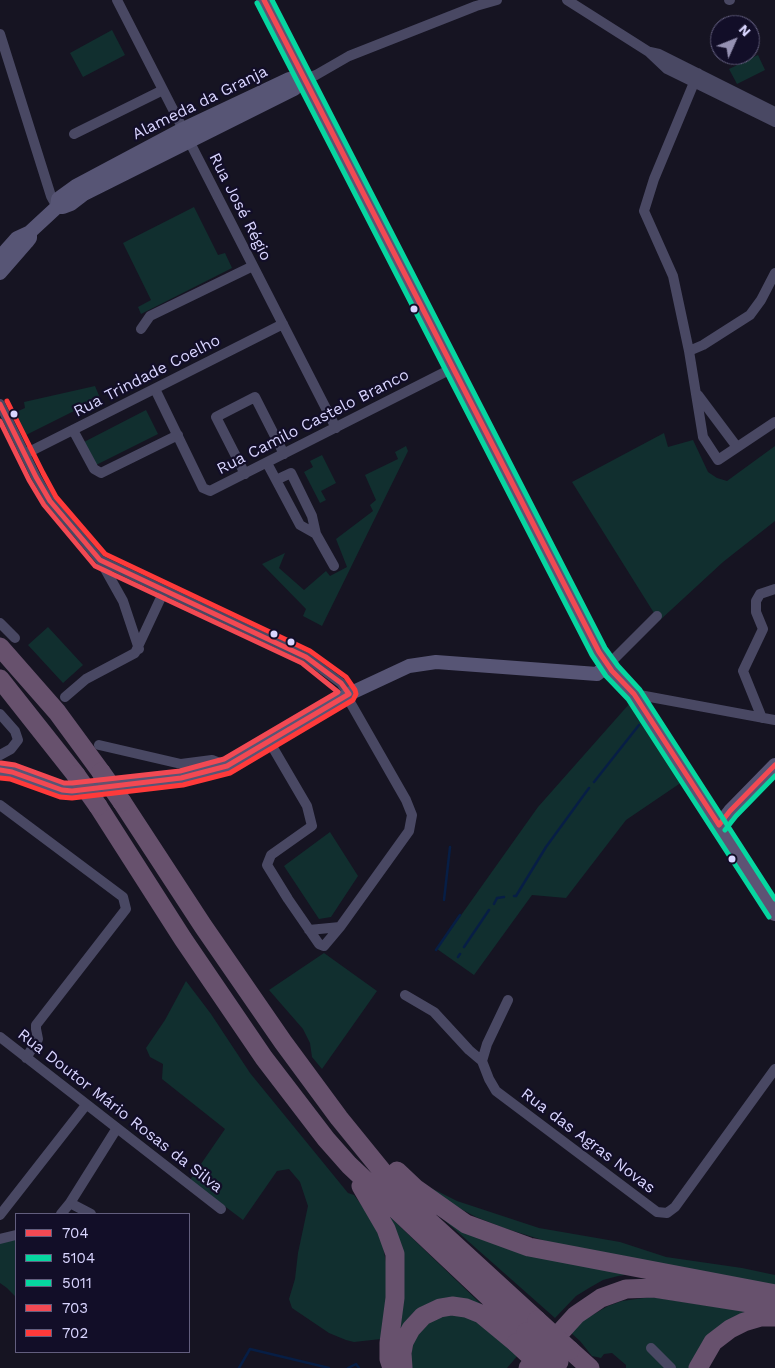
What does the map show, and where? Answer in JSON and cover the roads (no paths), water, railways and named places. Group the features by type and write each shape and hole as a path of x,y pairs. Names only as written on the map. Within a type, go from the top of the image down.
{"highway":[{"path":"8,643 122,802 203,926 293,1057 339,1118 391,1182 430,1222 527,1331 559,1362"},
{"path":"0,679 76,775 98,806 183,939 278,1078 326,1139 349,1165 559,1362 588,1367"},
{"path":"356,1138 380,1155 414,1188 466,1224 502,1238 560,1254 775,1294"},
{"path":"349,1165 386,1228 395,1254 395,1298 389,1343 389,1359 392,1368"},
{"path":"516,1368 580,1300 602,1288 626,1280 646,1278 719,1289 725,1284"},
{"path":"528,1368 576,1315 601,1298 626,1289 654,1288 775,1307"},
{"path":"403,1368 402,1353 404,1342 411,1329 423,1316 440,1308 452,1306 466,1308 527,1331"},
{"path":"698,1368 712,1342 730,1329 761,1317 775,1317"}],"main road":[{"path":"264,0 599,652 610,668 633,692 775,913"}],"street":[{"name":"Rua José Régio","path":"117,0 336,428"},
{"path":"305,79 316,75 349,56 476,6 497,0"},
{"path":"567,0 649,52 659,54 696,78 775,112"},
{"path":"0,34 51,196 57,207"},
{"path":"696,78 654,179 644,210 673,276 689,351 703,437 718,460 775,422"},
{"name":"Alameda da Granja","path":"0,257 17,238 30,232 57,207 63,208 71,204 84,194 185,135 294,89 305,79"},
{"path":"74,134 163,90"},
{"path":"732,95 775,122"},
{"name":"Alameda da Granja","path":"0,273 30,238 30,232"},
{"path":"141,329 150,316 253,266"},
{"path":"689,351 750,315 761,300 775,273"},
{"name":"Rua Trindade Coelho","path":"25,454 283,324"},
{"name":"Rua Camilo Castelo Branco","path":"155,389 203,488 210,491 453,368"},
{"path":"696,393 737,446"},
{"path":"245,474 216,417 254,398 284,454"},
{"path":"0,404 50,501 100,560 123,601 139,649"},
{"path":"74,430 94,469 101,473 178,435"},
{"path":"267,463 300,525 316,534"},
{"path":"276,480 291,473 312,516 316,534 334,566"},
{"path":"100,560 306,657 340,683 349,694 350,702 406,800 412,815 409,831 340,927 324,946 319,944 309,930 268,865 268,859 271,855 312,826 307,806 269,741"},
{"path":"762,718 743,671 763,629 756,612 756,601 760,594 775,589"},
{"path":"65,697 86,679 135,653 139,649 164,591"},
{"path":"0,780 6,771 62,790 72,791 181,778 227,766 349,694 409,666 436,662 597,674 610,668 657,616"},
{"path":"0,623 8,643"},
{"path":"633,692 775,720"},
{"path":"0,714 15,730 18,740 12,749 0,754"},
{"path":"100,745 181,764 212,760 227,766"},
{"path":"719,825 730,811 775,765"},
{"path":"719,825 735,818 775,776"},
{"path":"0,805 123,897 126,909 36,1025 38,1039 26,1058"},
{"path":"309,930 340,927"},
{"name":"Rua das Agras Novas","path":"405,995 434,1012 469,1050 482,1061 496,1091 657,1212 667,1213 675,1207 775,1069"},
{"path":"482,1061 487,1044 508,1000"},
{"name":"Rua Doutor Mário Rosas da Silva","path":"0,1037 221,1209"},
{"path":"0,1215 86,1105"},
{"path":"62,1213 117,1128"},
{"path":"70,1203 90,1213"},
{"path":"0,1239 15,1234"},
{"path":"651,1348 670,1368"}],"waterway":[{"path":"594,782 639,725"},
{"path":"514,896 516,896 546,847 589,788"},
{"path":"444,900 450,847"},
{"path":"494,904 497,898 504,897"},
{"path":"464,947 489,910"},
{"path":"436,950 460,915"},
{"path":"239,1368 250,1349 329,1368"},
{"path":"348,1368 356,1364 359,1368"}]}
